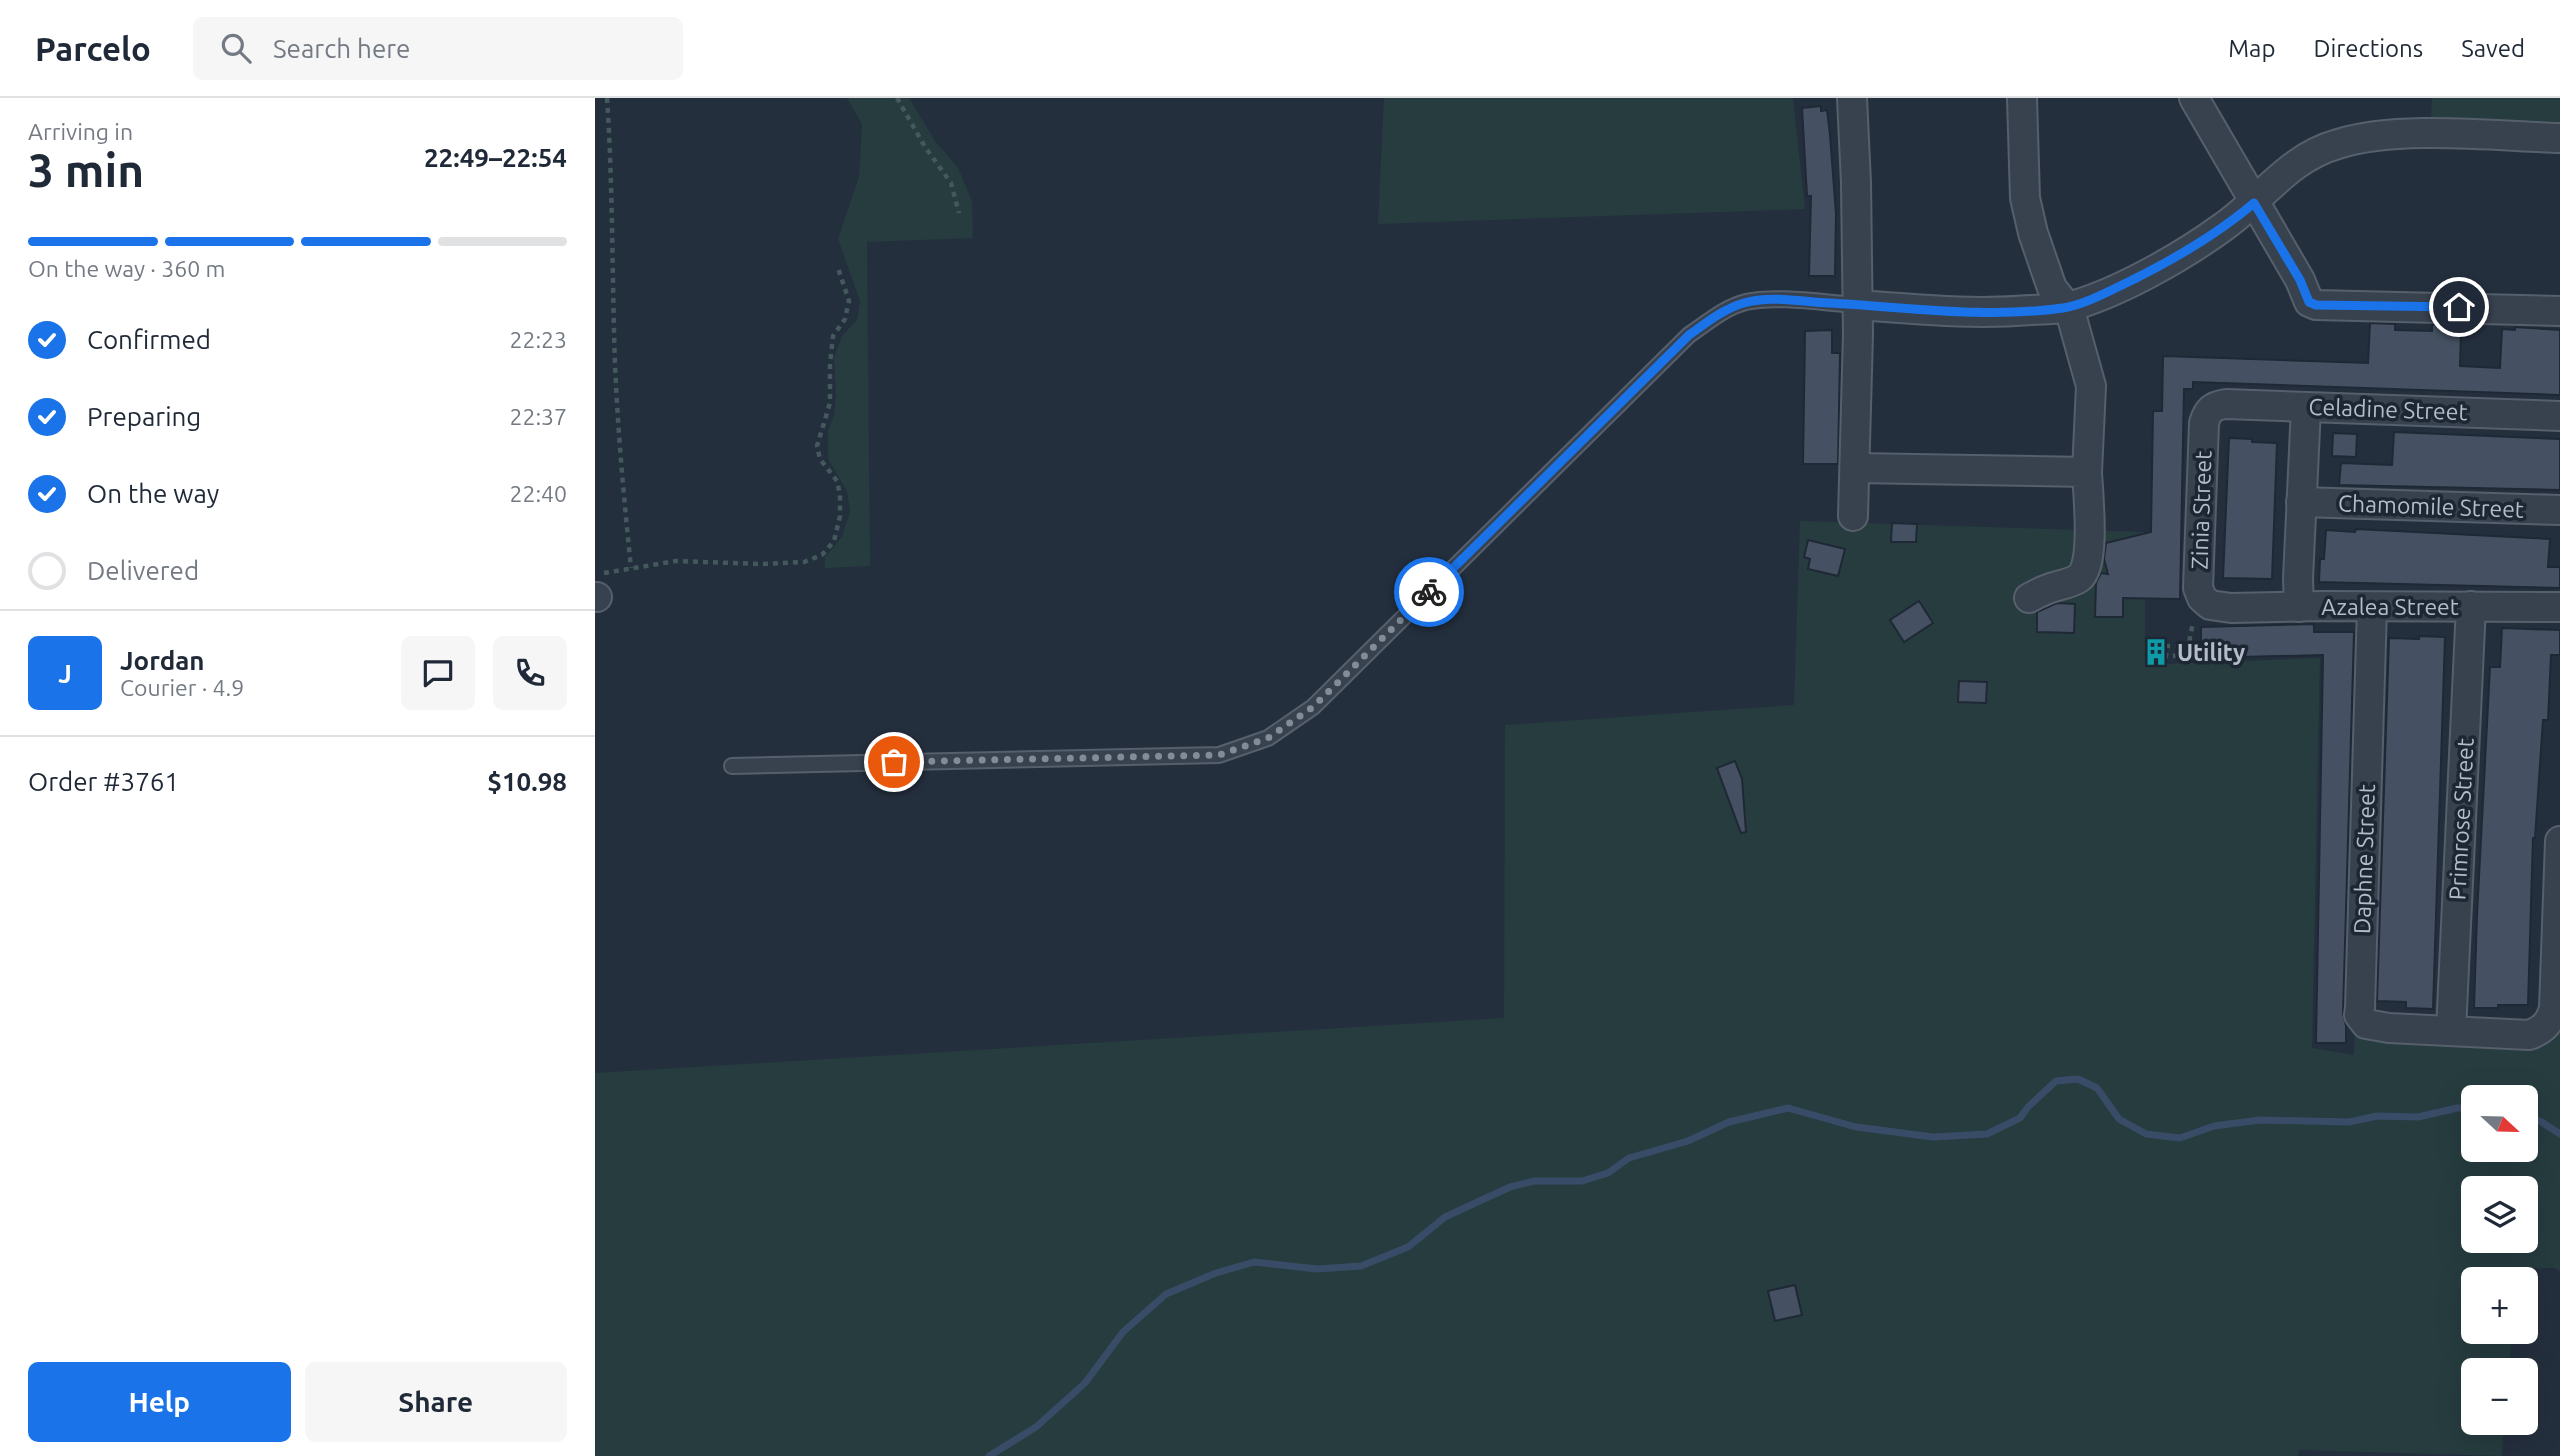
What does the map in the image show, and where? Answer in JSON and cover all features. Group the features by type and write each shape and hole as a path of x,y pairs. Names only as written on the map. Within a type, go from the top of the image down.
{"street":[{"path":"1852,98 1857,304 1853,516"},
{"path":"2022,98 2025,198 2033,233 2049,281 2067,307 2091,386 2087,472 2087,568 2082,576 2073,582 2047,589 2029,598"},
{"path":"2194,98 2300,280 2307,299 2316,305 2560,311"},
{"path":"1857,304 1971,313 2067,307 2100,296 2206,240 2254,203 2287,170 2337,144 2370,137 2406,135 2560,138"},
{"name":"Celadine Street","path":"2215,406 2226,404 2560,416"},
{"name":"Zinia Street","path":"2209,612 2210,605 2202,598 2198,588 2204,423 2208,411 2215,406"},
{"path":"2299,607 2306,407"},
{"path":"1856,468 2087,472"},
{"name":"Chamomile Street","path":"2301,502 2560,510"},
{"name":"Azalea Street","path":"2209,612 2299,607 2560,607"},
{"name":"Daphne Street","path":"2372,607 2360,1015 2370,1026 2529,1035 2546,1026 2551,1018 2560,841"},
{"name":"Primrose Street","path":"2451,1031 2471,607"}],"lane":[{"path":"732,766 1219,755 1268,738 1313,707 1689,335 1721,313 1745,302 1767,300 1857,304"}],"path":[{"path":"607,98 612,166 615,368 631,568"},
{"path":"897,98 925,147 951,183 958,213"},
{"path":"596,589 631,568 675,561 761,564 804,562 822,555 834,541 840,516 840,495 837,481 820,458 817,446 830,403 833,336 845,318 849,301 838,268"},
{"path":"2190,646 2165,647 2164,656 2189,655 2190,646 2192,627 2209,612"}],"green space":[{"path":"847,98 909,98 935,141 958,168 972,201 973,238 867,242 870,566 825,568 825,557 842,537 850,512 847,491 828,459 828,431 834,415 836,396 834,357 842,336 857,320 860,301 838,239 859,177 862,124"},
{"path":"1384,98 1793,98 1805,209 1378,224"},
{"path":"2432,98 2560,98 2560,123 2431,120"},
{"path":"1800,521 2145,532 2145,665 2320,658 2312,1048 2354,1055 2355,1033 2560,1020 2560,1271 2538,1267 2461,1267 2461,1344 2511,1344 2510,1358 2461,1358 2461,1435 2503,1435 2502,1456 2299,1450 2298,1456 595,1456 595,1073 1504,1018 1505,725 1794,705"}],"building":[{"path":"1821,106 1821,111 1827,110 1830,135 1836,214 1835,276 1809,276 1811,196 1807,196 1802,108"},
{"path":"2370,323 2395,324 2395,330 2432,331 2432,324 2457,325 2457,331 2461,331 2460,366 2500,368 2502,329 2515,330 2515,327 2560,330 2560,395 2193,382 2193,389 2184,389 2180,599 2123,598 2123,617 2095,617 2096,583 2101,573 2108,574 2104,559 2106,543 2151,532 2153,411 2162,411 2163,356 2368,363"},
{"path":"1832,330 1832,353 1840,353 1838,464 1803,464 1805,331"},
{"path":"2394,432 2560,439 2560,490 2339,485 2341,463 2392,465"},
{"path":"2333,433 2357,434 2356,457 2332,456"},
{"path":"2229,438 2277,443 2272,579 2223,578"},
{"path":"1892,523 1917,524 1916,542 1891,542"},
{"path":"2356,529 2550,539 2548,567 2560,567 2560,588 2319,582 2326,530 2355,532"},
{"path":"1808,540 1845,549 1838,576 1808,569 1810,559 1804,557"},
{"path":"1919,601 1933,623 1904,642 1890,620"},
{"path":"2057,603 2075,604 2074,633 2037,632 2037,612"},
{"path":"2314,624 2314,632 2354,632 2343,1013 2346,1043 2316,1043 2323,655 2201,658 2201,627"},
{"path":"2502,628 2560,630 2560,655 2551,655 2548,720 2543,720 2533,838 2528,1005 2474,1008 2490,667 2500,667"},
{"path":"2419,636 2445,637 2433,1009 2406,1008 2406,1002 2377,1001 2389,638 2419,639"},
{"path":"1959,681 1987,682 1986,703 1958,702"},
{"path":"1735,761 1742,779 1746,832 1741,833 1717,768"},
{"path":"1795,1285 1802,1315 1775,1321 1768,1291"}],"waterway":[{"path":"989,1456 1036,1427 1085,1383 1123,1332 1166,1294 1216,1273 1254,1262 1317,1269 1361,1266 1408,1247 1445,1217 1510,1187 1534,1181 1582,1181 1608,1173 1629,1158 1688,1141 1729,1122 1788,1108 1856,1127 1933,1137 1987,1134 2020,1118 2056,1081 2078,1079 2097,1088 2119,1119 2146,1134 2180,1138 2214,1126 2260,1120 2349,1122 2377,1116 2418,1117 2461,1108"},
{"path":"2538,1120 2560,1134"}],"way so far":[{"path":"894,762 1219,755 1268,738 1313,707 1429,592"}],"place":[{"name":"Utility","path":"2156,652"}],"route":[{"path":"1429,592 1689,335 1721,313 1745,302 1767,300 1857,304 1971,313 2067,307 2100,296 2206,240 2254,203 2300,280 2309,302 2316,305 2334,303 2459,307"}]}
